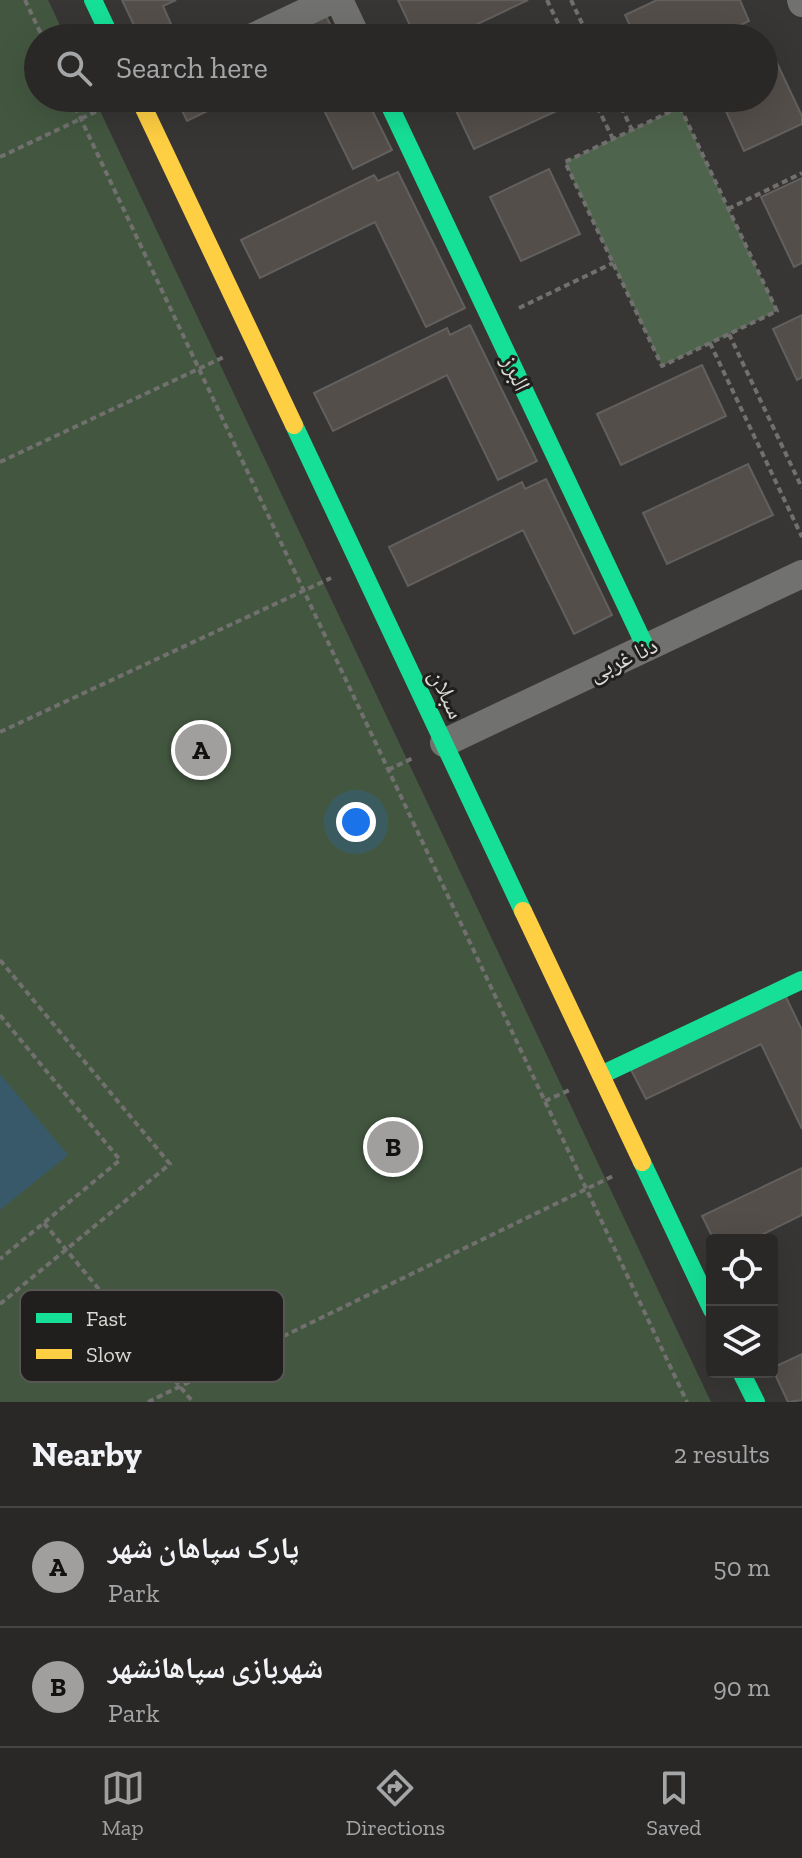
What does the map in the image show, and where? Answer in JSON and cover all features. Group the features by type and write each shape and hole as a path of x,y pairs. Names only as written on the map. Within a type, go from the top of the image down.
{"street":[{"path":"93,0 104,24"},
{"path":"280,24 331,0"},
{"path":"339,0 350,24"},
{"name":"سبلان","path":"146,112 710,1306"},
{"name":"البرز","path":"393,112 646,648"},
{"name":"دنا غربی","path":"444,743 802,574"},
{"path":"601,1075 802,980"},
{"path":"744,1378 756,1402"}],"path":[{"path":"25,0 36,24"},
{"path":"547,0 558,24"},
{"path":"571,0 582,24"},
{"path":"78,112 687,1402"},
{"path":"0,157 95,112"},
{"path":"600,112 613,139"},
{"path":"624,112 632,130"},
{"path":"670,112 565,162 662,366 777,311 682,112"},
{"path":"728,209 802,173"},
{"path":"491,322 613,263"},
{"path":"729,334 802,488"},
{"path":"0,462 255,343"},
{"path":"710,343 802,537"},
{"path":"0,732 360,565"},
{"path":"0,960 170,1164 0,1304"},
{"path":"0,1015 120,1160 0,1259"},
{"path":"284,1336 642,1162"},
{"path":"44,1223 99,1290"},
{"path":"177,1382 193,1402"},
{"path":"148,1402 188,1382"}],"green space":[{"path":"0,0 48,0 59,24 24,24 24,112 101,112 711,1402 0,1402"},
{"path":"670,112 682,112 777,311 662,366 565,162"}],"water":[{"path":"0,1074 68,1155 0,1210"}],"building":[{"path":"122,0 176,0 163,6 171,24 133,24"},
{"path":"398,0 528,0 477,24 409,24"},
{"path":"657,0 740,0 749,21 743,24 629,24 625,15"},
{"path":"325,14 330,24 298,24"},
{"path":"778,65 802,116 802,124 744,151 726,112 778,112"},
{"path":"183,112 205,112 187,121"},
{"path":"325,112 373,112 392,150 353,169"},
{"path":"457,112 554,112 474,149"},
{"path":"549,169 580,234 521,261 490,197"},
{"path":"398,172 465,308 426,327 375,222 260,278 241,240 374,175 378,181"},
{"path":"802,178 802,263 794,267 761,197"},
{"path":"802,315 802,377 797,380 773,329"},
{"path":"470,325 537,461 498,480 447,375 333,431 314,393 447,328 450,335"},
{"path":"702,365 726,416 621,465 597,414"},
{"path":"748,464 773,515 667,564 643,513"},
{"path":"546,479 612,615 574,634 523,530 408,586 389,547 522,482 525,489"},
{"path":"784,993 802,1030 802,1129 761,1044 646,1099 629,1066"},
{"path":"802,1168 802,1215 763,1234 711,1234 702,1216"},
{"path":"802,1354 802,1400 788,1402 777,1378 778,1365"}],"traffic: fast":[{"path":"93,0 104,24"},
{"path":"393,112 646,648"},
{"path":"294,425 523,911"},
{"path":"601,1075 802,980"},
{"path":"642,1162 710,1306"},
{"path":"744,1378 756,1402"}],"traffic: slow":[{"path":"146,112 294,425"},
{"path":"523,911 642,1162"}],"place":[{"name":"پارک سپاهان شهر","path":"201,750"},
{"name":"شهربازی سپاهانشهر","path":"393,1147"}]}
